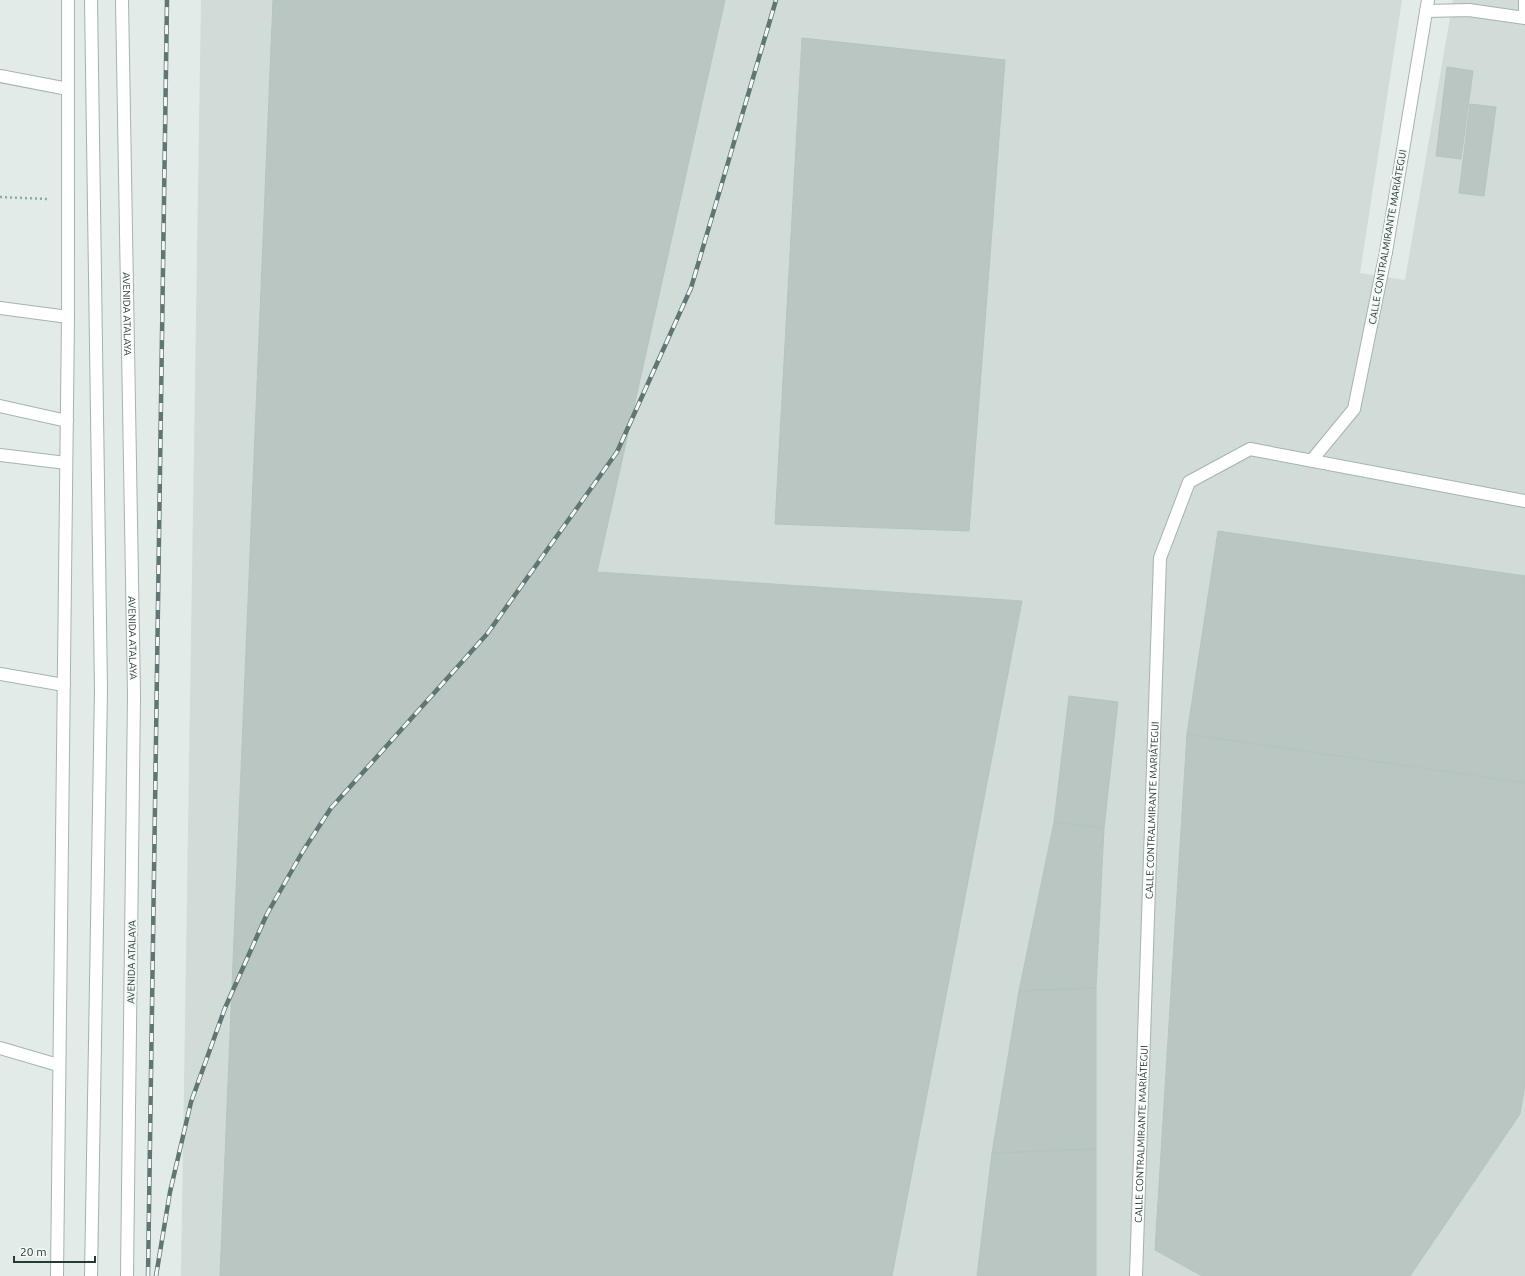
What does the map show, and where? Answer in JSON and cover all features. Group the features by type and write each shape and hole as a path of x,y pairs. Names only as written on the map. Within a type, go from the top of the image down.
{"street":[{"path":"56,1276 68,317 68,0"},
{"path":"91,0 101,690 91,1276"},
{"name":"AVENIDA ATALAYA","path":"122,0 134,695 127,1276"},
{"path":"1427,5 1525,18 1525,0"},
{"name":"CALLE CONTRALMIRANTE MARIÁTEGUI","path":"1312,460 1354,409 1386,252 1427,5"},
{"path":"0,76 68,89"},
{"path":"0,308 68,317"},
{"path":"0,406 66,421"},
{"name":"CALLE CONTRALMIRANTE MARIÁTEGUI","path":"1136,1276 1160,558 1189,482 1250,449 1525,501"},
{"path":"0,455 66,463"},
{"path":"0,674 64,685"},
{"path":"0,1048 58,1066"}],"path":[{"path":"0,197 67,200"}],"shaded area":[{"path":"201,0 1402,0 1360,273 1405,280 1453,0 1525,0 1525,1276 181,1276"}],"building":[{"path":"273,0 725,0 597,572 1022,601 892,1276 220,1276"},
{"path":"802,38 1005,60 969,531 775,524"},
{"path":"1447,67 1473,71 1461,159 1436,156"},
{"path":"1470,104 1496,107 1484,196 1459,193"},
{"path":"1218,531 1525,576 1525,783 1187,734"},
{"path":"1069,696 1118,702 1104,828 1054,822"},
{"path":"1187,734 1525,783 1525,1085 1520,1114 1410,1276 1202,1276 1155,1250"},
{"path":"1054,822 1104,828 1096,988 1019,991"},
{"path":"1096,988 1096,1149 992,1153 1019,991"},
{"path":"1096,1149 1096,1276 977,1276 992,1153"}],"railway":[{"path":"148,1276 167,0"},
{"path":"156,1276 170,1192 191,1102 225,1008 267,914 303,851 331,808 487,634 617,452 691,288 776,0"}]}
